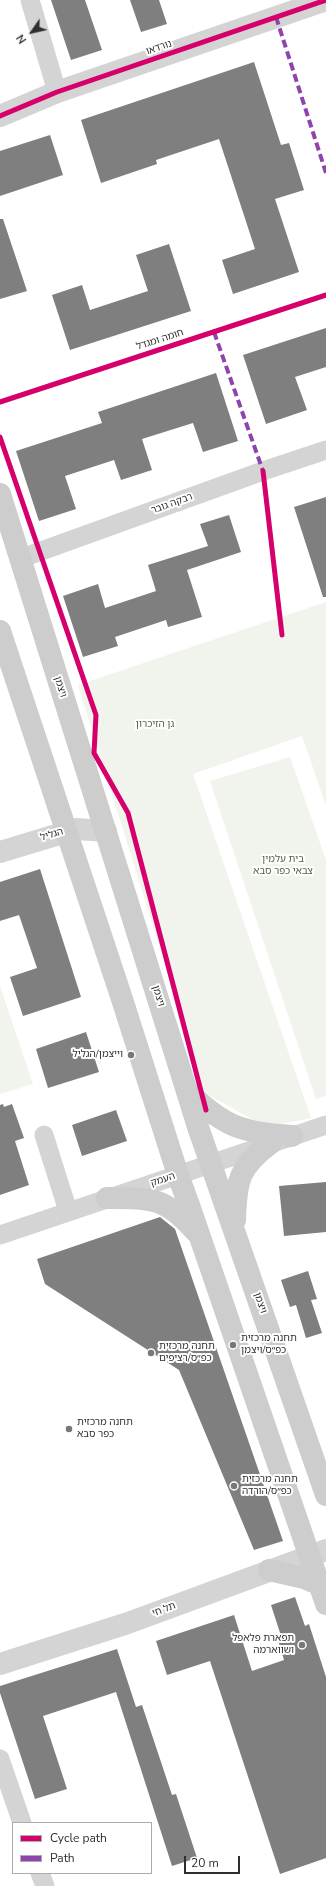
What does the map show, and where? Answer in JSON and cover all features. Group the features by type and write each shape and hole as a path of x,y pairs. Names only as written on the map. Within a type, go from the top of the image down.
{"main road":[{"name":"ויצמן","path":"0,494 210,1164 325,1490"},
{"path":"0,631 122,999 178,1175 318,1553 323,1594"},
{"path":"187,1092 220,1120 240,1129 263,1134 292,1136"},
{"path":"234,1229 235,1201 239,1181 247,1163 255,1154 271,1143"},
{"path":"107,1198 153,1200 170,1207 183,1218 201,1238"},
{"path":"269,1570 304,1578 323,1594"}],"street":[{"path":"30,0 57,92"},
{"name":"נורדאו","path":"0,116 57,92 326,0"},
{"name":"רבקה גובר","path":"20,559 263,471 326,450"},
{"name":"הגליל","path":"0,852 66,831 87,828 106,831"},
{"name":"העמק","path":"0,1235 68,1210 326,1125"},
{"path":"44,1135 68,1210"},
{"name":"תל חי","path":"0,1664 128,1623 318,1553"},
{"path":"0,1759 22,1822"},
{"path":"40,1874 44,1886"}],"green space":[{"name":"גן הזיכרון","path":"326,602 326,806 302,736 193,774 311,1118 266,1127 205,1093 78,685"},
{"name":"בית עלמין צבאי כפר סבא","path":"290,757 326,860 326,1096 316,1099 210,781"},
{"path":"0,986 33,1084 0,1094"}],"building":[{"path":"51,0 85,0 102,50 71,60"},
{"path":"130,0 159,0 167,24 141,32"},
{"path":"254,62 281,145 289,143 304,190 275,199 299,272 233,294 222,260 255,249 219,139 156,160 157,164 101,183 81,120"},
{"path":"50,135 63,175 0,196 0,151"},
{"path":"0,219 3,219 27,291 0,299"},
{"path":"169,244 191,311 70,350 52,295 82,285 90,310 148,291 136,255"},
{"path":"326,328 326,367 295,377 307,410 266,424 243,355"},
{"path":"216,373 238,441 203,452 193,423 142,439 152,470 121,480 114,460 65,476 76,509 39,521 16,451 102,423 98,412"},
{"path":"326,497 326,597 323,597 294,507"},
{"path":"229,515 241,552 187,570 202,617 168,627 166,620 115,637 118,646 83,657 63,596 98,584 105,608 156,591 148,565 208,546 200,524"},
{"path":"40,869 81,997 23,1016 10,977 37,968 19,915 0,921 0,882"},
{"path":"86,1032 99,1072 48,1088 36,1049"},
{"path":"3,1104 4,1107 12,1104 24,1138 15,1141 29,1185 0,1195 0,1105"},
{"path":"116,1110 127,1141 82,1156 72,1125"},
{"path":"326,1182 326,1232 284,1236 279,1186"},
{"path":"160,1217 175,1229 283,1541 254,1550 179,1370 45,1284 37,1259"},
{"path":"308,1271 317,1299 311,1300 322,1333 306,1338 296,1305 290,1307 281,1280"},
{"path":"295,1597 305,1626 309,1624 326,1677 326,1858 280,1874 210,1661 167,1675 156,1641 234,1615 252,1671 284,1660 278,1640 282,1639 271,1605"},
{"path":"117,1649 136,1707 142,1705 172,1795 176,1794 197,1858 172,1866 116,1692 43,1716 67,1789 35,1799 0,1693 0,1686"}],"marked path":[{"path":"276,17 326,173"},
{"path":"214,332 263,471"}],"cycle path":[{"path":"0,116 57,92 326,0"},
{"name":"חומה ומגדל","path":"0,402 326,295"},
{"path":"0,437 96,715 94,753 128,813 206,1110"},
{"path":"263,471 282,635"}],"place":[{"name":"וייצמן/הגליל","path":"131,1055"},
{"name":"תחנה מרכזית כפ״ס/ויצמן","path":"233,1345"},
{"name":"תחנה מרכזית כפ״ס/רציפים","path":"151,1353"},
{"name":"תחנה מרכזית כפר סבא","path":"69,1429"},
{"name":"תחנה מרכזית כפ״ס/הורדה","path":"234,1486"},
{"name":"תפארת פלאפל ושווארמה","path":"302,1645"}]}
